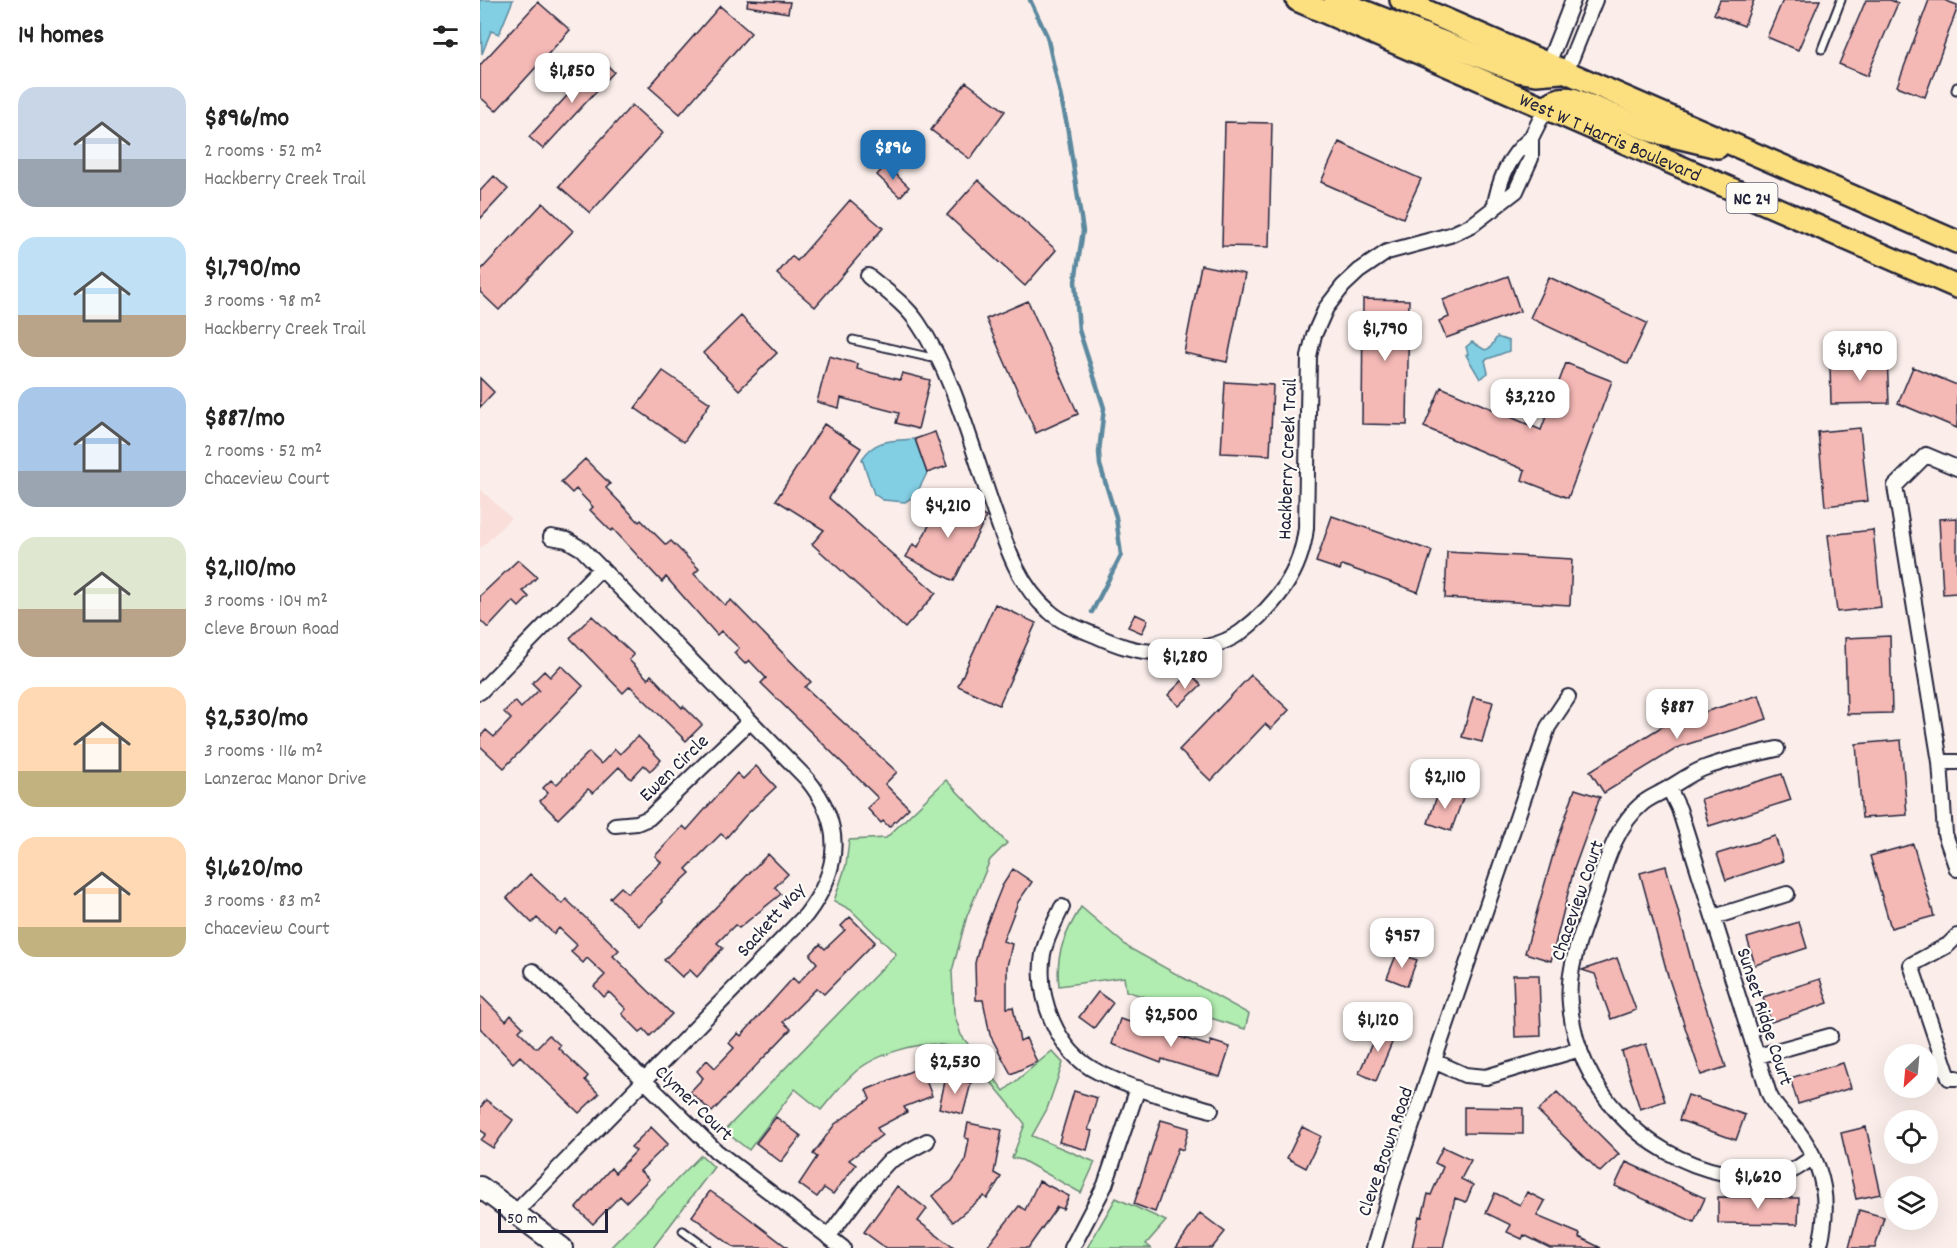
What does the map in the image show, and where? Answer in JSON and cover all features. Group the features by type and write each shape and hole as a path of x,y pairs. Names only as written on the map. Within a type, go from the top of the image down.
{"main road":[{"name":"West W T Harris Boulevard","path":"1297,0 1954,281"},
{"path":"1335,0 1517,71 1536,74 1557,68"},
{"name":"West W T Harris Boulevard","path":"1401,0 1957,243"},
{"path":"1546,108 1551,102 1563,98 1573,99 1652,131 1698,144 1754,154"},
{"path":"480,1187 562,1248"}],"street":[{"path":"1557,68 1573,0"},
{"path":"1557,68 1595,0"},
{"name":"Hackberry Creek Trail","path":"868,276 905,308 918,324 937,359 952,393 1008,550 1033,595 1067,624 1123,647 1145,652 1204,648 1237,634 1264,614 1297,566 1306,528 1309,356 1314,335 1326,308 1343,286 1387,252 1450,236 1472,225 1494,209 1519,186 1531,158 1531,138 1546,108"},
{"path":"1957,468 1926,455 1895,486 1940,762 1945,834 1957,869"},
{"name":"Sackett Way","path":"515,1213 806,915 824,888 831,872 834,838 827,808 820,794 582,549 567,540 550,537"},
{"path":"480,692 601,568"},
{"name":"Cleve Brown Road","path":"1374,1248 1395,1172 1436,1062 1548,727 1556,711 1569,697"},
{"name":"Ewen Circle","path":"615,825 637,823 649,818 750,721"},
{"name":"Chaceview Court","path":"1777,749 1702,769 1643,803 1630,818 1614,844 1590,908 1570,981 1570,1004 1580,1049 1605,1098 1623,1120 1644,1138 1694,1165 1739,1176 1775,1175 1791,1171 1814,1157"},
{"path":"1940,762 1957,762"},
{"path":"1942,783 1957,782"},
{"name":"Sunset Ridge Court","path":"1669,788 1679,808 1775,1107 1797,1130 1814,1157 1823,1178 1826,1197 1819,1248"},
{"path":"1713,916 1787,894"},
{"path":"1062,907 1043,955 1041,977 1050,1014 1065,1043 1078,1059 1096,1071 1138,1088 1211,1110"},
{"path":"1957,936 1948,945 1911,965 1948,1078 1957,1078"},
{"name":"Clymer Court","path":"533,971 716,1151 843,1248"},
{"path":"1758,1056 1830,1036"},
{"path":"1436,1062 1465,1075 1486,1077 1580,1049"},
{"path":"1072,1248 1105,1185 1138,1088"},
{"path":"828,1237 868,1184 888,1162 927,1142"}],"lane":[{"path":"1822,49 1841,0"},
{"path":"853,340 937,359"},
{"path":"683,1231 706,1248"}],"shaded area":[{"path":"480,489 511,518 480,549"}],"green space":[{"path":"946,780 1007,843 990,860 967,916 952,971 954,1013 961,1035 1004,1091 1052,1051 1063,1063 1047,1109 1032,1136 1095,1162 1081,1193 1022,1160 1012,1158 1025,1124 990,1081 969,1060 951,1047 940,1045 899,1050 872,1061 848,1079 821,1110 795,1089 749,1150 724,1131 896,954 851,910 834,901 846,865 849,840 886,838"},
{"path":"1081,907 1129,948 1249,1014 1245,1029 1126,991 1124,977 1059,986 1058,964 1062,944"},
{"path":"701,1155 714,1167 653,1248 610,1248"},
{"path":"1116,1198 1166,1221 1146,1244 1151,1248 1087,1248"}],"water":[{"path":"480,0 513,0 499,34 491,31 482,54"},
{"path":"1497,337 1509,341 1509,351 1485,360 1488,373 1480,379 1466,355 1468,354 1466,347 1472,342 1485,350 1490,348"},
{"path":"915,439 927,473 916,495 905,502 883,500 874,494 862,459 867,452 879,444"}],"building":[{"path":"748,0 790,2 788,13 747,6"},
{"path":"1720,0 1754,0 1744,26 1714,14"},
{"path":"1783,0 1820,0 1798,50 1767,37"},
{"path":"1866,0 1890,0 1898,3 1867,76 1839,64"},
{"path":"1929,0 1944,0 1957,5 1957,9 1925,97 1897,86"},
{"path":"538,2 570,30 496,111 480,97 480,65"},
{"path":"720,6 751,33 680,114 649,87"},
{"path":"601,59 614,72 543,149 529,137"},
{"path":"966,82 1005,111 970,159 931,130"},
{"path":"632,105 663,133 590,213 559,186"},
{"path":"1225,122 1272,123 1269,247 1222,246"},
{"path":"1339,142 1421,179 1403,218 1321,182"},
{"path":"886,165 909,187 900,197 877,175"},
{"path":"494,176 508,189 480,219 480,191"},
{"path":"978,180 1056,250 1025,286 947,215"},
{"path":"850,200 883,228 815,307 777,274 792,256 797,261"},
{"path":"543,203 573,231 499,310 480,292 480,271"},
{"path":"1201,265 1245,274 1227,362 1184,353"},
{"path":"1508,276 1520,311 1446,338 1439,321 1449,317 1443,300"},
{"path":"1549,277 1647,323 1628,364 1530,318"},
{"path":"1363,299 1409,300 1407,425 1362,424"},
{"path":"1028,301 1078,414 1036,433 986,319"},
{"path":"741,316 777,353 739,390 703,353"},
{"path":"829,356 858,364 857,369 900,380 902,373 930,380 918,429 896,423 899,413 841,398 839,408 817,402"},
{"path":"1887,357 1889,403 1831,404 1830,366 1842,366 1842,359"},
{"path":"1566,363 1612,381 1568,498 1522,480 1525,470 1424,427 1441,387 1541,430"},
{"path":"1913,367 1957,385 1957,428 1898,403"},
{"path":"663,371 710,403 684,442 635,408"},
{"path":"480,378 494,392 480,407"},
{"path":"1225,382 1273,385 1270,455 1221,453"},
{"path":"824,424 861,448 829,498 936,593 905,628 812,544 824,530 776,500"},
{"path":"1860,428 1868,501 1825,506 1818,432"},
{"path":"935,432 947,466 927,473 915,439"},
{"path":"585,459 610,484 606,488 639,522 641,520 666,545 671,541 699,569 694,574 725,605 731,600 811,682 805,687 897,772 885,784 909,808 889,827 883,821 881,823 867,808 878,798 761,683 766,678 749,660 745,664 734,653 739,648 721,631 717,635 666,577 662,582 613,529 611,531 590,510 593,507 576,489 572,493 561,482"},
{"path":"944,496 986,517 954,581 906,557 913,544 918,547"},
{"path":"1332,516 1432,551 1418,592 1342,565 1340,570 1316,562"},
{"path":"1957,518 1957,593 1943,594 1939,519"},
{"path":"1873,530 1881,607 1837,612 1828,535"},
{"path":"1447,552 1572,559 1570,605 1445,598"},
{"path":"518,560 537,577 523,591 529,597 519,607 513,601 488,628 480,620 480,596"},
{"path":"995,604 1036,623 999,705 958,686"},
{"path":"1135,614 1148,620 1142,633 1128,627"},
{"path":"592,616 634,655 629,660 648,679 651,675 682,708 683,706 702,725 686,741 630,686 623,693 570,638"},
{"path":"1890,636 1892,713 1847,714 1845,638"},
{"path":"561,665 583,686 504,768 480,746 480,737 486,730 494,737 511,719 504,712 515,701 521,708 539,690 532,683 544,671 550,677"},
{"path":"1190,673 1201,685 1179,706 1168,695"},
{"path":"1251,675 1289,710 1271,729 1265,724 1211,781 1179,750"},
{"path":"1759,695 1767,719 1679,747 1604,793 1590,771 1666,724"},
{"path":"1473,697 1493,702 1482,742 1462,737"},
{"path":"638,736 661,760 650,771 644,765 631,779 619,767 593,793 588,789 558,819 540,801 548,793 543,788 551,780 556,785 589,752 601,764 615,749 620,754"},
{"path":"1901,740 1907,815 1862,818 1856,744"},
{"path":"756,766 776,787 746,815 726,838 721,834 686,869 690,873 661,900 663,902 639,926 610,898 621,887 628,893 661,862 655,856 683,826 687,830 737,773 743,779"},
{"path":"1782,774 1791,800 1709,826 1701,799"},
{"path":"1575,789 1600,797 1574,869 1551,961 1525,953 1555,848"},
{"path":"1439,790 1463,798 1451,831 1428,823"},
{"path":"1775,836 1783,861 1726,880 1717,854"},
{"path":"1913,844 1934,916 1891,928 1870,856"},
{"path":"768,854 788,874 775,887 781,894 739,928 735,925 717,943 723,948 697,977 690,970 682,977 664,960"},
{"path":"1666,866 1694,971 1726,1067 1701,1075 1668,976 1640,873"},
{"path":"1013,869 1032,882 1018,902 1003,941 1012,944 1007,967 1007,1008 1013,1007 1020,1041 1026,1038 1037,1062 1011,1074 990,1035 983,1000 976,1000 975,963 982,936 1002,886"},
{"path":"530,874 562,904 566,899 619,950 613,956 672,1014 650,1036 644,1029 640,1032 622,1014 626,1009 609,992 604,997 594,986 605,975 587,958 583,963 571,952 577,945 559,928 554,934 537,918 532,923 507,898"},
{"path":"850,917 875,942 824,994 817,988 783,1022 791,1029 712,1112 690,1092 703,1078 697,1071 707,1060 715,1068 734,1048 729,1043 738,1033 741,1036 793,978 798,983 817,963 810,955 820,944 825,949 845,930 841,926"},
{"path":"1799,922 1807,948 1755,965 1747,938"},
{"path":"1397,953 1417,960 1407,986 1387,978"},
{"path":"1617,958 1636,1010 1611,1019 1595,974 1582,970"},
{"path":"1513,975 1539,975 1541,1036 1515,1037"},
{"path":"1820,979 1828,1003 1771,1022 1763,997"},
{"path":"1098,992 1113,1003 1094,1028 1079,1017"},
{"path":"480,995 506,1021 511,1015 523,1027 519,1031 536,1048 549,1035 560,1045 558,1048 588,1076 585,1080 599,1094 579,1113 520,1056 513,1063 480,1028"},
{"path":"1120,1019 1210,1046 1211,1041 1230,1047 1220,1077 1162,1059 1161,1063 1112,1044"},
{"path":"1380,1025 1396,1033 1376,1081 1359,1073"},
{"path":"1646,1044 1665,1101 1640,1109 1622,1052"},
{"path":"1843,1063 1851,1088 1798,1104 1790,1078"},
{"path":"921,1067 932,1096 904,1107 907,1112 877,1128 882,1135 849,1160 856,1165 833,1194 824,1188 817,1197 799,1184 817,1157 813,1154 835,1124 870,1099 866,1090"},
{"path":"946,1077 971,1083 963,1114 939,1108"},
{"path":"1074,1091 1097,1098 1088,1130 1092,1131 1087,1150 1059,1142"},
{"path":"1557,1092 1619,1154 1600,1172 1538,1111"},
{"path":"1688,1095 1745,1115 1736,1140 1679,1120"},
{"path":"486,1100 513,1120 493,1148 481,1140 486,1134 480,1130 480,1108"},
{"path":"1464,1107 1523,1108 1523,1134 1464,1133"},
{"path":"776,1117 801,1136 781,1162 756,1143"},
{"path":"1161,1120 1189,1128 1183,1150 1178,1148 1155,1212 1134,1204"},
{"path":"968,1123 1002,1130 994,1173 1001,1177 987,1199 984,1196 953,1222 932,1196 952,1181 965,1161 969,1139 965,1138"},
{"path":"651,1127 668,1144 640,1171 649,1179 626,1202 620,1196 593,1224 576,1208 611,1168 615,1173 636,1151 631,1147"},
{"path":"1302,1127 1321,1136 1306,1168 1287,1158"},
{"path":"1866,1127 1881,1194 1856,1199 1841,1133"},
{"path":"1443,1147 1471,1160 1461,1179 1473,1185 1466,1202 1455,1198 1443,1248 1412,1248 1419,1216 1422,1217 1428,1194 1431,1195 1443,1167 1435,1163"},
{"path":"1626,1162 1705,1198 1694,1222 1615,1186"},
{"path":"1039,1181 1069,1196 1063,1209 1057,1207 1028,1248 986,1248 1019,1206 1025,1210"},
{"path":"897,1186 927,1209 918,1221 954,1248 886,1248 864,1232"},
{"path":"710,1191 788,1248 735,1248 692,1216"},
{"path":"1527,1192 1545,1201 1537,1216 1580,1234 1579,1237 1601,1248 1550,1248 1524,1235 1522,1239 1507,1232 1511,1225 1486,1213 1495,1193 1520,1205"},
{"path":"1718,1197 1799,1198 1798,1224 1718,1223"},
{"path":"1859,1210 1884,1217 1875,1248 1849,1248"},
{"path":"1200,1213 1225,1232 1212,1248 1176,1248"}],"waterway":[{"path":"1030,0 1047,36 1067,125 1083,231 1075,281 1079,330 1104,408 1099,452 1100,465 1116,517 1121,555 1092,612"}]}
